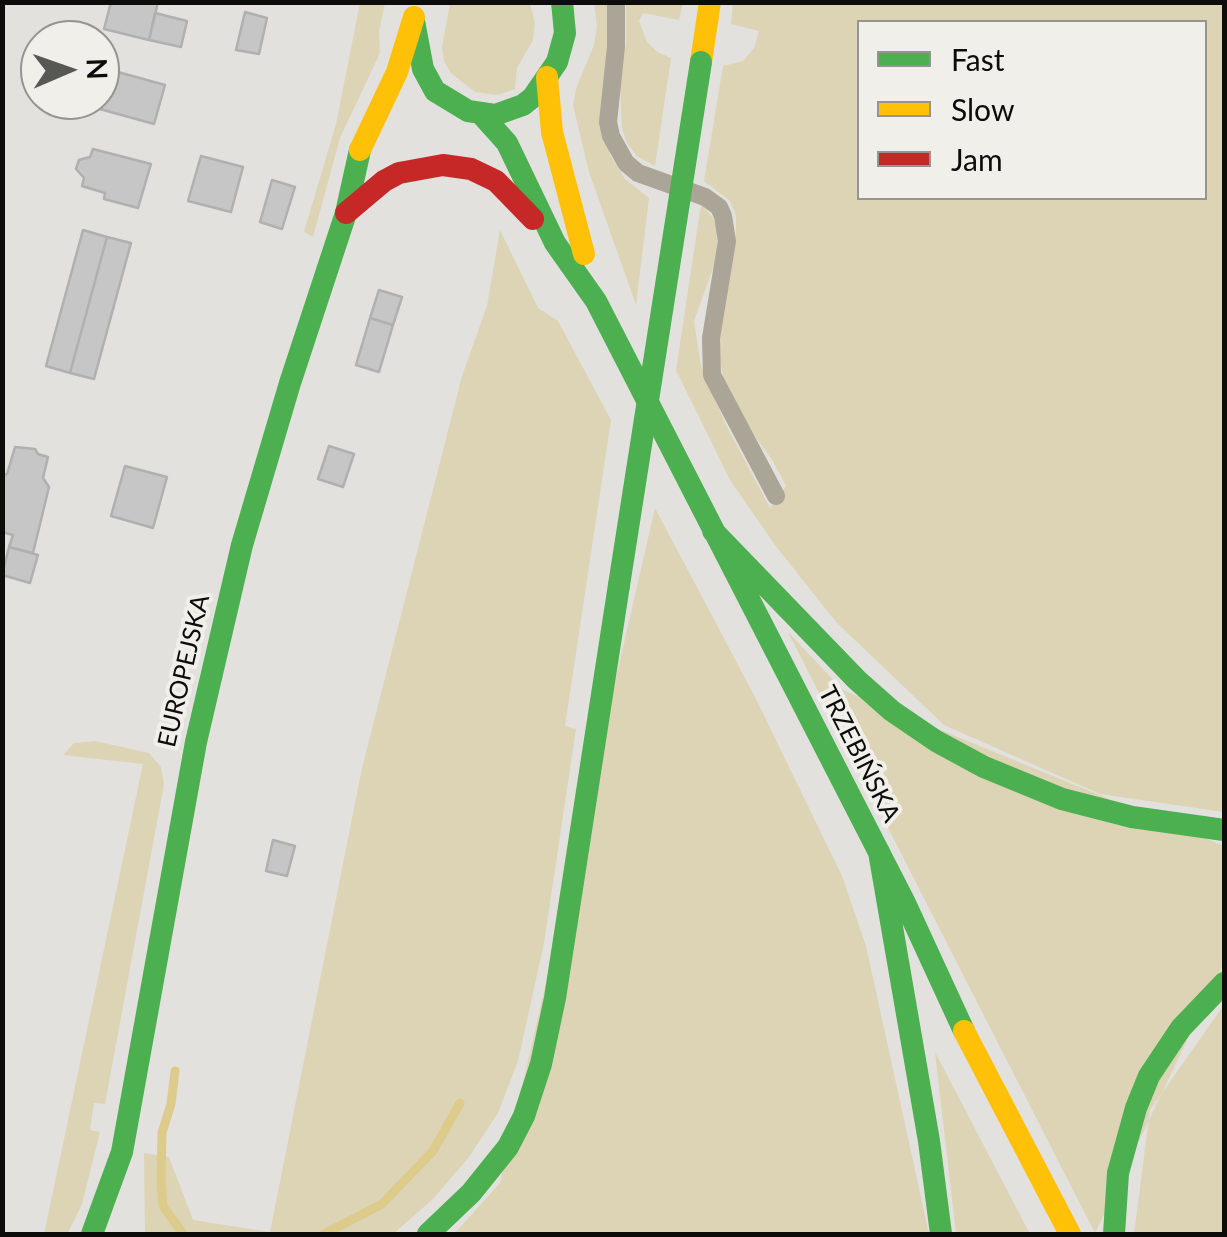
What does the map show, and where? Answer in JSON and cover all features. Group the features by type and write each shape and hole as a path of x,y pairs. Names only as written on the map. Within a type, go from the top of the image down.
{"main road":[{"path":"415,10 423,69 435,91 436,103 495,114 523,105 547,78 565,34 562,2"},
{"path":"428,1234 458,1207 498,1160 524,1116 541,1064 555,998 710,2"},
{"name":"EUROPEJSKA","path":"92,1234 122,1152 212,664 260,481 346,214 353,172 366,133 397,72 415,10"},
{"name":"TRZEBIŃSKA","path":"547,78 552,132 596,301"},
{"name":"TRZEBIŃSKA","path":"481,114 507,142 555,243 596,301 1070,1234"},
{"name":"EUROPEJSKA","path":"346,214 383,155"},
{"path":"346,214 399,173 458,166 496,181 555,243"},
{"path":"712,531 857,680 892,711 936,741 984,767 1062,799 1132,817 1224,830"},
{"path":"879,852 942,1234"},
{"path":"1114,1234 1118,1173 1149,1076 1181,1028 1224,984"},
{"name":"EUROPEJSKA","path":"122,1152 124,1210"}],"lane":[{"path":"616,2 616,47 609,106 611,136 626,163 638,173 705,198 719,207 724,216 727,241 712,328 712,375 776,496"}],"shaded area":[{"path":"360,3 385,3 379,32 380,53 340,138 313,237 304,232 336,124"},
{"path":"450,3 530,3 535,23 533,40 517,68 515,89 498,95 475,92 451,73 442,47"},
{"path":"594,3 610,3 612,25 602,125 610,155 625,179 649,198 636,305 589,172 573,105 594,45"},
{"path":"626,3 683,3 679,20 643,13 639,21 647,42 671,58 655,166 637,156 622,128 620,86"},
{"path":"733,3 1224,3 1224,812 1100,794 944,725 836,622 730,480 676,370 701,204 714,219 718,231 717,257 694,321 701,366 726,425 770,508 786,486 737,411 724,383 719,352 736,216 730,201 704,181 723,66 743,61 754,48 759,31 731,24"},
{"path":"500,230 538,308 558,321 611,420 565,726 576,729 544,943 518,1061 498,1113 469,1157 433,1199 393,1234 145,1234 144,1153 169,1157 193,1220 270,1232 362,768 462,376 487,306"},
{"path":"655,508 755,697 842,876 866,946 929,1234 454,1234 500,1183"},
{"path":"788,632 843,690 1224,846 1224,963 1095,1233"},
{"path":"95,741 149,753 161,767 164,784 105,1104 94,1103 90,1130 100,1132 82,1204 69,1231 44,1234 143,764 63,755 74,743"},
{"path":"1224,1005 1224,1234 1134,1234 1150,1110"},
{"path":"935,1052 1030,1234 956,1234"}],"building":[{"path":"111,2 158,2 149,40 120,33 120,20 106,20"},
{"path":"245,12 267,18 259,54 236,50"},
{"path":"155,13 187,21 181,47 149,40"},
{"path":"120,73 165,85 154,124 120,115"},
{"path":"93,149 151,164 138,208 104,199 105,193 82,186 84,178 76,169 79,160 90,157"},
{"path":"201,156 243,167 231,212 188,201"},
{"path":"272,180 295,187 282,229 260,222"},
{"path":"83,230 107,237 70,373 46,366"},
{"path":"107,237 131,243 94,379 70,373"},
{"path":"379,290 402,297 393,325 370,318"},
{"path":"370,318 393,325 379,372 356,365"},
{"path":"329,446 354,454 343,487 318,479"},
{"path":"15,447 35,449 48,457 43,478 49,487 33,553 9,547 13,535 2,532 2,475 7,474"},
{"path":"125,466 167,477 153,528 111,516"},
{"path":"9,547 38,555 30,583 2,575"},
{"path":"273,840 295,846 287,876 266,871"}],"waterway":[{"path":"175,1071 162,1133 161,1179 163,1206 183,1234"},
{"path":"324,1234 382,1204 433,1151 460,1103"}],"traffic: fast":[{"path":"414,21 423,69 435,91 468,111 495,115 533,97 557,62 565,33 562,2"},
{"path":"619,585 701,62"},
{"path":"481,114 507,143 555,243 596,301 905,903 964,1031"},
{"path":"92,1234 122,1152 196,742 242,545 346,213 360,150"},
{"path":"713,531 857,680 892,711 936,741 984,767 1062,799 1132,817 1224,830"},
{"path":"428,1234 471,1193 508,1147 524,1116 541,1064 555,998 619,585"},
{"path":"879,852 929,1141 941,1234"},
{"path":"1114,1234 1118,1173 1149,1076 1181,1028 1224,983"}],"traffic: slow":[{"path":"701,62 710,2"},
{"path":"360,150 397,72 414,17"},
{"path":"547,77 552,132 584,254"},
{"path":"964,1031 1070,1234"}],"traffic: jam":[{"path":"346,213 399,173 443,165 471,169 496,181 533,219"}]}
